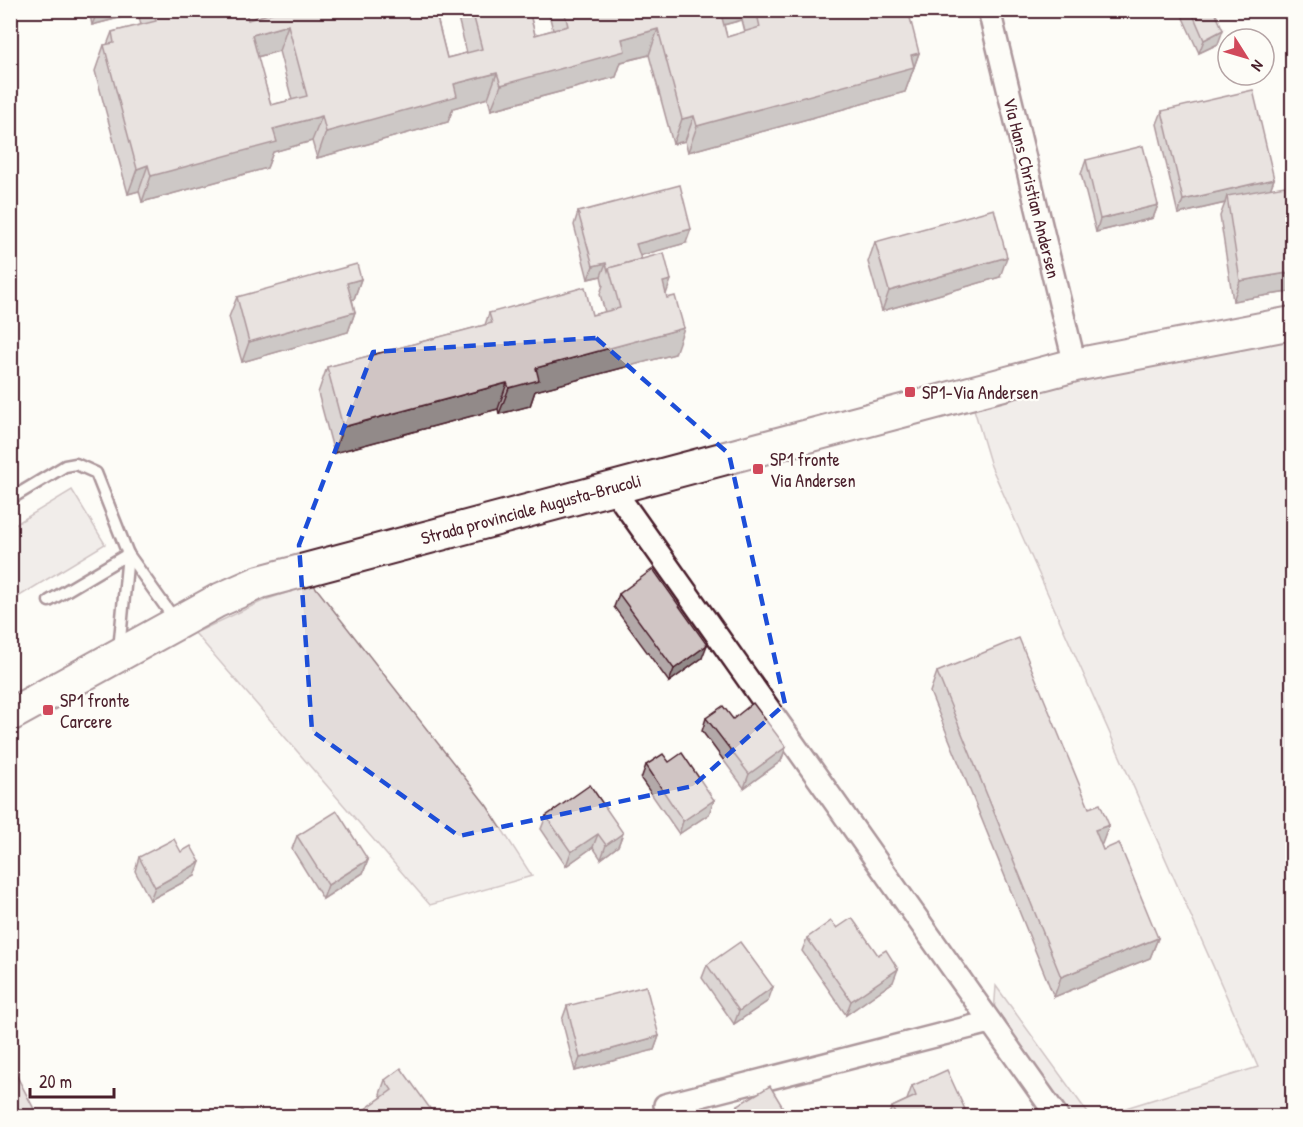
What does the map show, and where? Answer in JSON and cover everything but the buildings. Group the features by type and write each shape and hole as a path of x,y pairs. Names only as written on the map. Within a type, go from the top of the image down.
{"main road":[{"name":"Strada provinciale Augusta-Brucoli","path":"10,715 218,601 260,582 1075,365 1293,323"}],"street":[{"name":"Via Hans Christian Andersen","path":"988,10 1075,365"},
{"path":"612,487 1057,1116"},
{"path":"665,1105 990,1022"}],"lane":[{"path":"10,499 65,466 76,464 96,473 128,554 177,623"},
{"path":"50,601 128,554"},
{"path":"118,656 128,554"}],"highlighted area":[{"path":"596,338 729,454 785,704 693,786 459,836 312,731 299,545 373,352"}],"shaded area":[{"path":"1292,340 1292,1116 1100,1116 1258,1067 991,466 974,409 1172,360"},
{"path":"72,490 105,544 13,600 10,596 11,527"},
{"path":"313,584 487,806 532,876 430,905 195,633 265,600"},
{"path":"996,986 1090,1116 1070,1116 994,1013"}],"place":[{"name":"SP1-Via Andersen","path":"910,392"},
{"name":"SP1 fronte Via Andersen","path":"758,469"},
{"name":"SP1 fronte Carcere","path":"48,710"}]}
